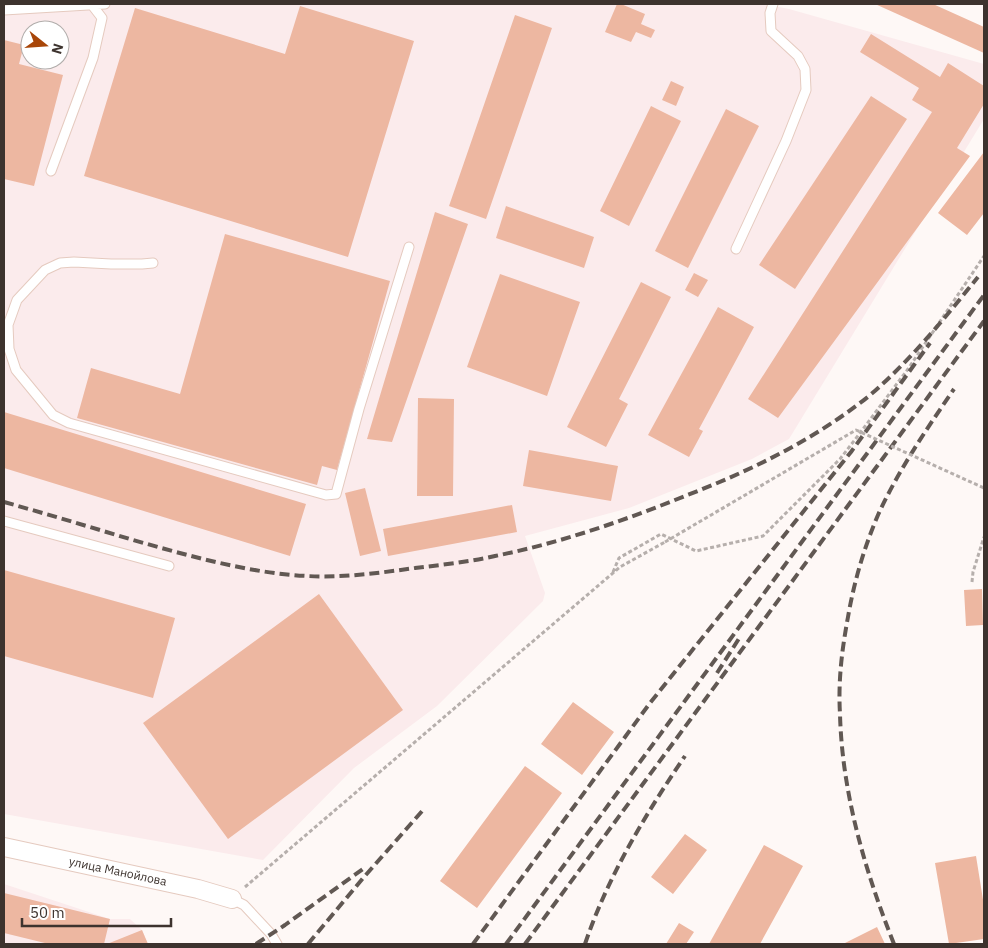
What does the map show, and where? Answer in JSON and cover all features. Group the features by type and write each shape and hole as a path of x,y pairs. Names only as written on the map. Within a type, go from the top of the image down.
{"street":[{"name":"улица Манойлова","path":"4,847 198,889 232,899"}],"lane":[{"path":"4,10 105,4"},
{"path":"736,249 786,141 806,90 804,69 798,56 771,31 770,13 773,4"},
{"path":"52,171 93,58 102,18 92,5"},
{"path":"153,263 111,264 74,262 60,263 45,270 17,300 6,325 9,349 16,370 53,416 69,423 326,495 336,494 359,409 410,247"},
{"path":"4,521 169,566"},
{"path":"232,899 244,905 271,934 277,944"}],"path":[{"path":"613,573 619,558 661,534 696,551 763,536 840,459 908,369 984,256"},
{"path":"232,899 620,567 856,430 984,488"},
{"path":"972,582 972,572 984,537"}],"shaded area":[{"path":"4,4 763,4 789,9 984,64 984,119 789,439 752,459 629,508 525,536 545,593 543,601 437,706 354,768 263,860 4,814"},
{"path":"4,884 110,919 130,919 142,930 148,944 4,944"}],"building":[{"path":"617,4 645,14 641,24 655,30 651,38 636,32 631,42 605,32"},
{"path":"875,4 933,4 984,27 984,53"},
{"path":"300,6 414,41 348,257 84,176 135,8 285,54"},
{"path":"515,15 552,28 486,219 449,206"},
{"path":"871,34 940,77 948,63 984,86 984,104 957,148 970,156 778,418 748,399 932,112 912,100 919,88 860,52"},
{"path":"4,40 20,44 20,70 43,70 63,75 34,186 4,179"},
{"path":"671,81 684,87 676,106 662,100"},
{"path":"871,96 907,119 795,289 759,265"},
{"path":"651,106 681,121 629,226 600,211"},
{"path":"726,109 759,126 688,268 655,251"},
{"path":"984,152 984,213 967,235 938,213"},
{"path":"506,206 594,237 584,268 496,238"},
{"path":"435,212 468,224 392,442 367,439"},
{"path":"225,234 390,281 337,470 322,466 317,485 77,418 91,368 180,394"},
{"path":"694,273 708,280 698,297 685,290"},
{"path":"500,274 580,302 547,396 467,367"},
{"path":"641,282 671,297 619,399 628,404 606,447 567,427"},
{"path":"718,307 754,327 699,429 703,431 689,457 648,435"},
{"path":"418,398 454,399 453,496 417,496"},
{"path":"4,412 306,504 290,556 4,468"},
{"path":"529,450 618,466 611,501 523,486"},
{"path":"365,488 381,551 360,556 345,493"},
{"path":"512,505 517,532 388,556 383,529"},
{"path":"4,570 175,618 153,698 4,656"},
{"path":"982,589 983,625 966,626 964,590"},
{"path":"319,594 403,710 228,839 143,723"},
{"path":"573,702 614,732 582,775 541,744"},
{"path":"525,766 562,793 477,908 440,881"},
{"path":"685,834 707,850 673,894 651,877"},
{"path":"764,845 803,866 760,944 709,944"},
{"path":"976,856 984,906 984,939 949,944 935,863"},
{"path":"4,893 110,919 104,944 49,944 4,933"},
{"path":"679,923 694,932 686,944 666,944"},
{"path":"877,927 885,944 843,944"},
{"path":"142,930 148,944 107,944"}],"railway":[{"path":"4,502 198,558 241,568 285,574 307,576 361,575 465,562 519,551 615,523 662,505 757,465 826,427 869,396 899,369 978,277"},
{"path":"506,944 984,295"},
{"path":"525,944 984,321"},
{"path":"473,944 650,703 851,452 930,343"},
{"path":"894,944 865,860 850,802 845,773 840,714 842,653 856,578 878,515 903,467 954,389"},
{"path":"717,673 740,637"},
{"path":"585,944 616,870 642,823 685,756"},
{"path":"308,944 423,810"},
{"path":"256,944 363,869"}]}
